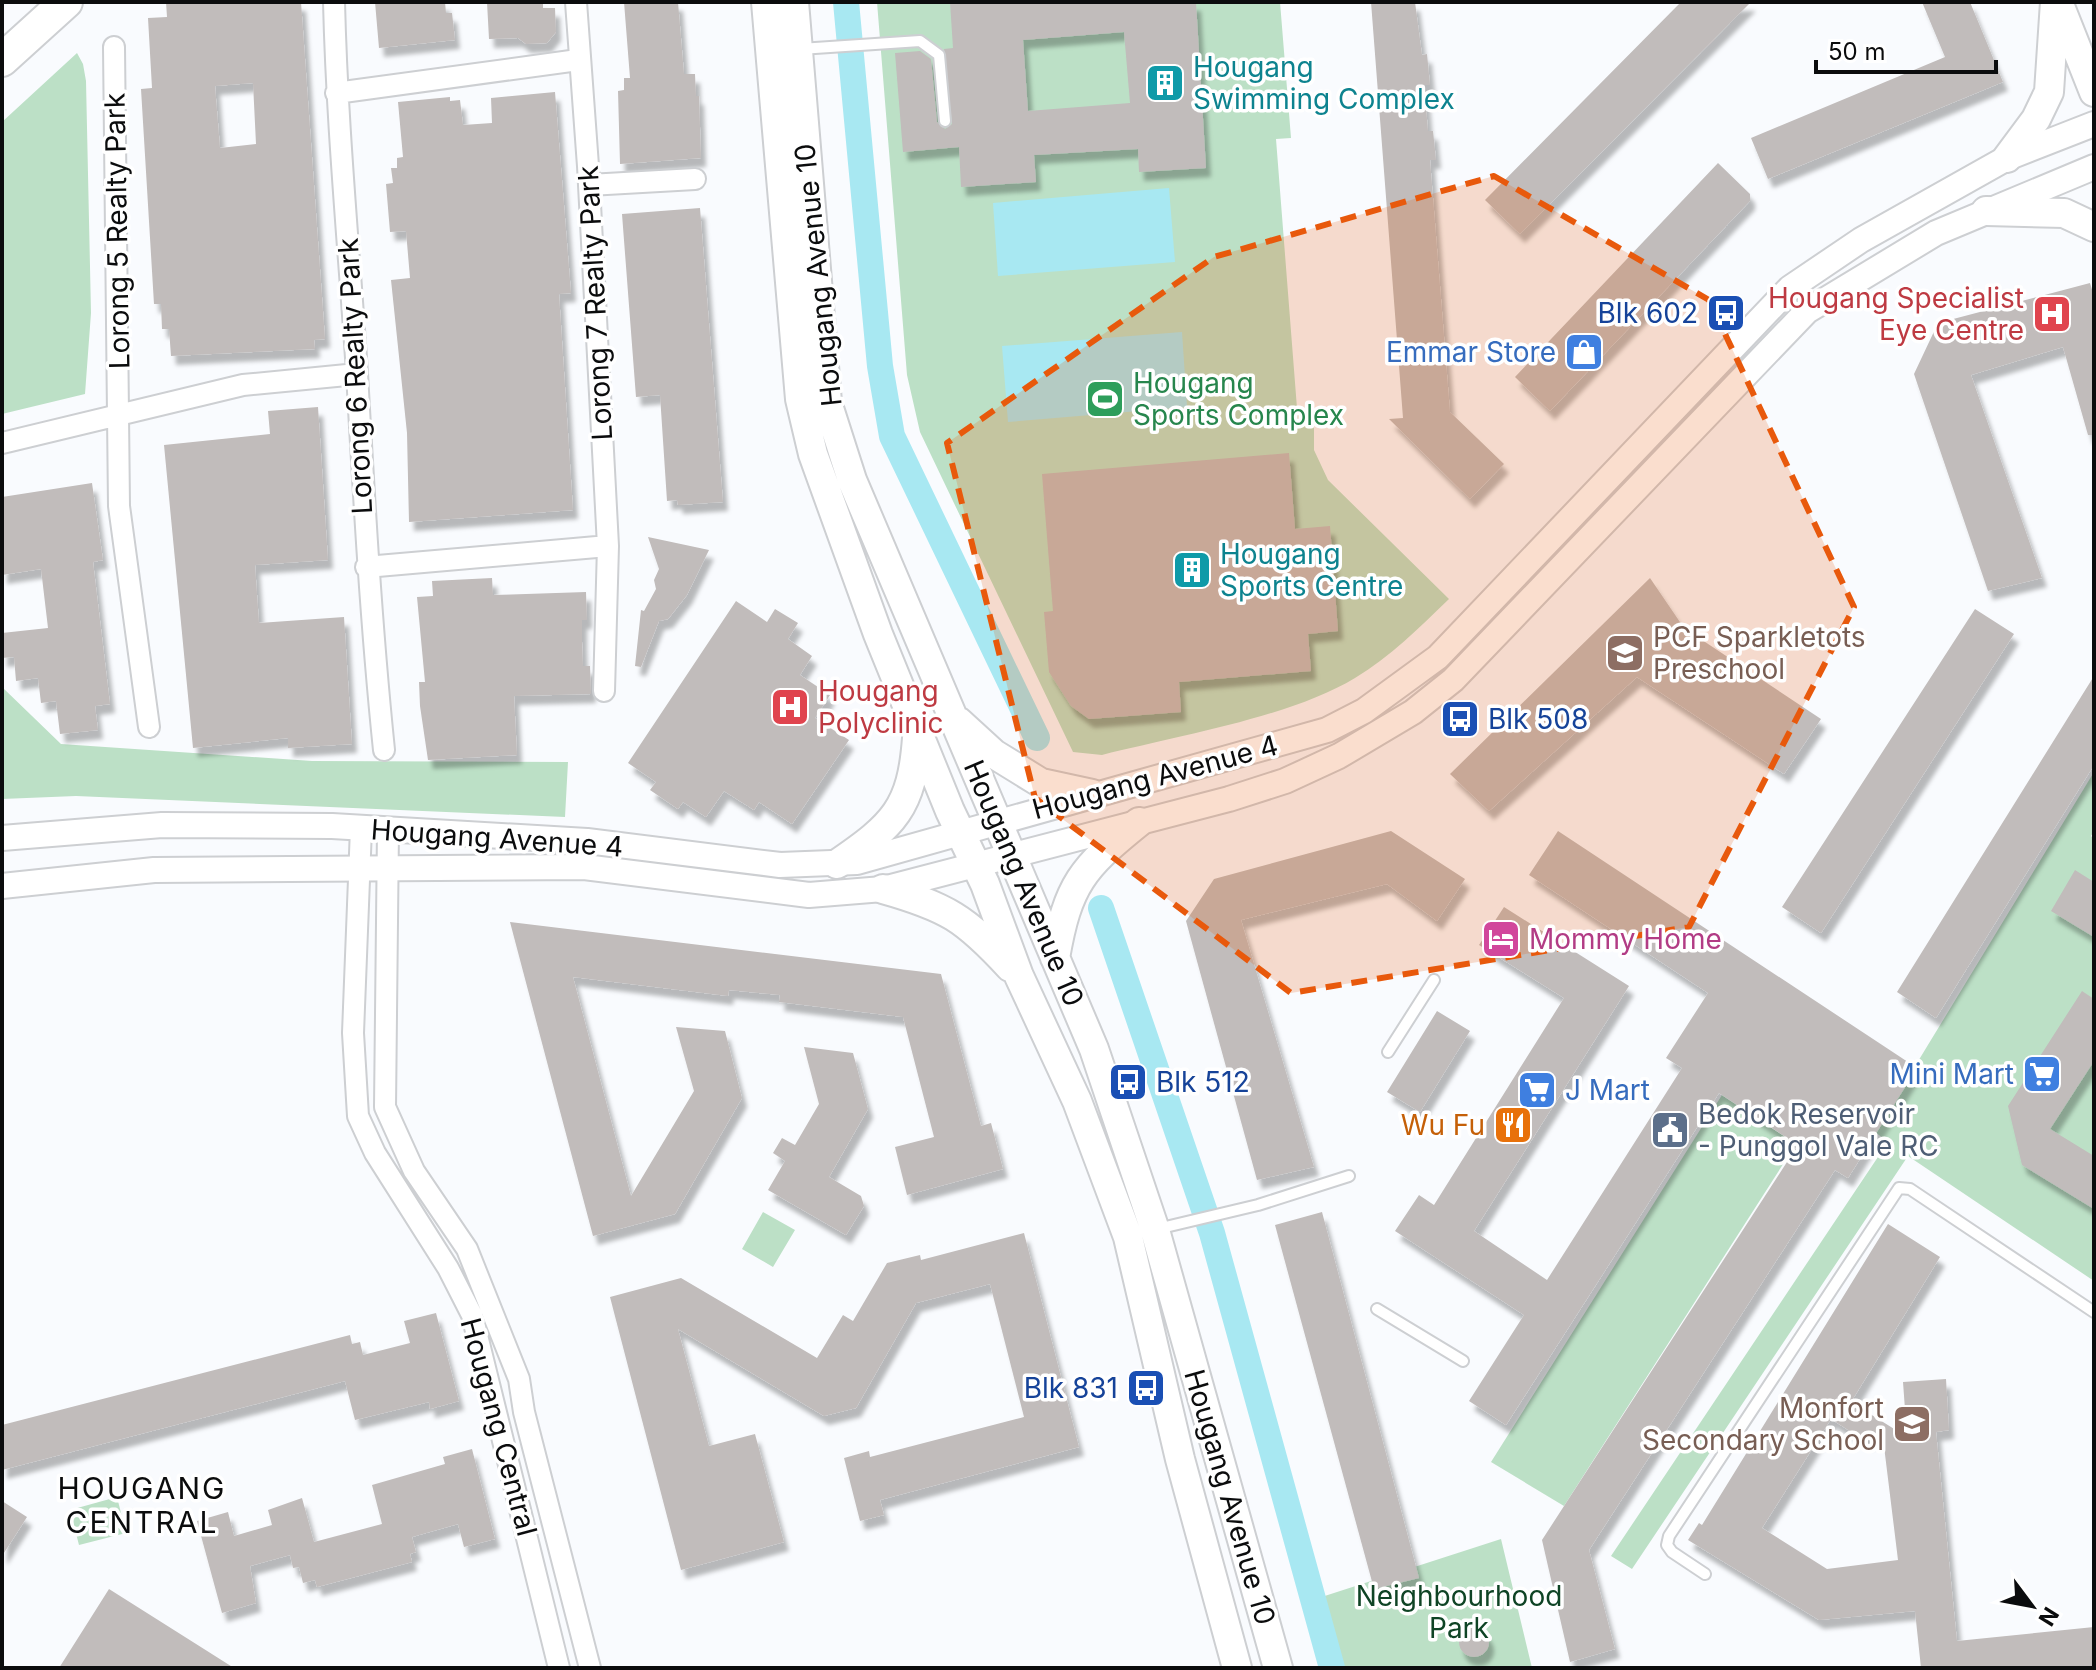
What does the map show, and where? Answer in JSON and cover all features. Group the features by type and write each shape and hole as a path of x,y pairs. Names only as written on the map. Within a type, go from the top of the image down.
{"highway":[{"path":"2,60 66,2"}],"main road":[{"name":"Hougang Avenue 10","path":"766,2 800,399 813,454 878,634 976,865 1019,976 1077,1101 1153,1231 1180,1459 1237,1668"},
{"name":"Hougang Avenue 10","path":"794,2 827,402 852,480 1094,1049 1153,1231 1278,1668"},
{"path":"2056,2 2094,92"},
{"path":"2007,158 2036,119 2049,92 2056,2"},
{"path":"1986,211 2064,213 2094,227"},
{"path":"952,716 994,754 1041,783 1092,794"},
{"path":"837,864 871,841 898,816 915,772 917,732"},
{"path":"1055,958 1063,912 1075,887 1093,860 1139,822"},
{"path":"883,889 950,912 969,924 1019,976"}],"street":[{"name":"Lorong 6 Realty Park","path":"334,2 336,93 357,374 366,567 384,750"},
{"name":"Lorong 7 Realty Park","path":"576,2 608,546 604,691"},
{"name":"Lorong 5 Realty Park","path":"114,47 119,506 149,727"},
{"path":"336,93 578,60"},
{"name":"Hougang Avenue 4","path":"2,838 162,825 361,828 587,841 780,865 837,864 960,833 1327,730 1403,685 1484,612 1790,288 1861,240 2007,158 2094,124"},
{"name":"Hougang Avenue 4","path":"2,886 154,870 584,867 809,895 883,889 1285,781 1339,756 1413,712 1453,680 1807,311 1936,233 2094,167"},
{"path":"589,185 695,179"},
{"path":"2,443 243,385 357,374"},
{"path":"1594,493 1614,512"},
{"path":"366,567 608,546"},
{"name":"Hougang Central","path":"361,828 353,1033 358,1116 375,1153 448,1268 472,1315 559,1668"},
{"name":"Hougang Central","path":"388,829 385,1107 414,1171 467,1249 519,1379 524,1412 590,1668"}],"lane":[{"path":"798,49 920,41 939,55 945,121"},
{"path":"1484,612 1502,630"},
{"path":"1388,1052 1434,980"},
{"path":"1153,1231 1225,1210 1258,1205 1349,1176"},
{"path":"1705,1574 1672,1552 1667,1545 1669,1536 1899,1188 1910,1189 2094,1312"},
{"path":"448,1268 467,1249"},
{"path":"1377,1309 1463,1361"}],"highlighted area":[{"path":"1494,176 1709,300 1854,607 1689,927 1291,993 1035,798 947,443 1214,257"}],"green space":[{"name":"Hougang Sports Complex","path":"877,2 1280,2 1291,138 1276,139 1298,421 1314,427 1314,450 1328,480 1449,599 1380,661 1329,692 1267,714 1102,755 1073,752 920,432 907,375"},
{"path":"77,53 86,81 91,313 85,394 2,414 2,122"},
{"path":"2,687 61,744 312,761 568,762 565,817 76,796 2,799"},
{"path":"2094,772 2094,831 2091,836 2094,839 2094,1281 1908,1156 1632,1569 1611,1556 1888,1142 1875,1132"},
{"path":"1722,1095 1796,1144 1564,1506 1491,1462"},
{"path":"763,1212 795,1230 773,1267 742,1249"},
{"path":"117,1497 126,1533 79,1545 70,1510"},
{"name":"Neighbourhood Park","path":"1501,1539 1532,1668 1322,1668 1303,1603"}],"water":[{"path":"1169,188 1175,262 998,276 993,203"},
{"path":"1182,332 1187,407 1008,422 1002,346"}],"building":[{"path":"166,2 301,2 325,339 314,340 315,349 171,356 169,329 162,329 161,304 154,304 141,89 152,88 148,18 167,17","holes":["253,83 256,144 220,148 215,86"]},
{"path":"375,2 445,2 446,13 452,13 455,40 379,48"},
{"path":"487,2 543,2 543,8 555,8 556,32 547,43 526,44 518,38 489,39"},
{"path":"624,2 678,2 684,74 695,74 696,96 699,96 701,158 620,164 618,91 624,90 624,78 630,78"},
{"name":"Hougang Swimming Complex","path":"950,2 1196,2 1206,168 1139,172 1138,149 1034,155 1036,182 961,187 959,147 903,152 895,53 920,51 931,59 937,122 945,129 952,124 944,49 953,48","holes":["1124,32 1130,103 1028,111 1023,40"]},
{"path":"1371,2 1415,2 1422,55 1427,54 1430,85 1424,85 1428,131 1433,131 1436,160 1430,160 1450,412 1504,464 1470,499 1389,419 1403,418"},
{"path":"1681,2 1751,2 1520,234 1485,200"},
{"path":"1922,2 1970,2 2003,82 1768,179 1751,138 1945,57"},
{"path":"555,92 571,293 559,294 573,510 409,522 407,433 391,280 410,278 406,231 390,232 386,184 393,183 391,168 397,168 397,158 403,157 398,102 450,97 450,101 460,100 463,125 492,123 491,98"},
{"path":"1718,163 1750,194 1750,201 1550,411 1515,377"},
{"path":"700,208 723,502 678,505 677,500 667,501 660,395 636,397 622,214"},
{"path":"2090,283 2094,296 2094,435 2088,435 2063,347 1971,375 2042,578 1988,591 1914,374 1938,323"},
{"path":"318,407 328,560 255,565 259,623 344,617 352,744 288,748 288,738 193,748 164,445 270,434 268,411"},
{"name":"Hougang Sports Centre","path":"1289,453 1295,529 1330,526 1338,631 1308,634 1311,671 1179,682 1181,712 1089,719 1071,706 1049,672 1044,612 1053,611 1042,474"},
{"path":"92,483 103,560 93,562 110,704 95,706 98,730 60,734 56,701 41,703 38,678 16,681 14,657 2,658 2,633 48,628 41,569 2,575 2,497"},
{"path":"648,537 709,550 687,595 668,619 659,621 641,667 635,666 641,610 644,611 656,589 654,580 659,569"},
{"path":"492,578 493,595 586,592 587,620 582,620 583,666 590,666 591,694 514,696 517,755 428,760 420,706 419,682 425,682 417,597 433,596 432,581"},
{"path":"1650,578 1684,628 1821,719 1784,774 1637,677 1489,811 1450,774"},
{"name":"Hougang Polyclinic","path":"736,601 767,622 775,609 798,623 788,639 812,656 800,675 830,695 815,718 849,740 792,824 759,802 754,810 724,791 706,817 683,802 678,809 650,790 656,782 628,763"},
{"path":"1975,609 2014,634 1821,933 1782,907"},
{"path":"2094,676 2094,765 1936,1018 1897,992"},
{"path":"1391,831 1465,879 1437,921 1387,884 1241,920 1314,1167 1257,1180 1186,921 1214,879"},
{"path":"1558,831 1917,1068 1848,1178 1835,1170 1589,1550 1615,1649 1570,1662 1542,1540 1798,1145 1719,1093 1506,1425 1469,1401 1524,1315 1395,1231 1419,1195 1434,1205 1564,998 1479,945 1504,907 1629,986 1474,1231 1547,1280 1682,1068 1666,1058 1708,993 1529,875"},
{"path":"2075,870 2094,882 2094,937 2051,911"},
{"path":"510,922 941,974 981,1126 991,1123 1003,1169 907,1195 895,1147 934,1137 903,1017 779,1002 780,995 729,990 728,996 573,977 631,1196 694,1091 676,1027 725,1031 742,1098 675,1214 593,1236"},
{"path":"2082,991 2094,999 2094,1061 2050,1129 2094,1156 2094,1209 2022,1165 2008,1106"},
{"path":"1437,1011 1470,1031 1420,1112 1387,1092"},
{"path":"804,1047 853,1053 868,1109 829,1177 861,1196 864,1206 846,1235 768,1190 785,1161 773,1153 782,1138 795,1145 819,1104"},
{"path":"1322,1212 1419,1578 1374,1589 1275,1225"},
{"path":"1888,1224 1940,1257 1851,1402 1907,1437 1903,1382 1946,1379 1949,1430 1936,1432 1957,1641 2094,1627 2094,1668 1921,1668 1915,1611 1819,1620 1688,1540 1699,1523 1702,1525","holes":["1831,1419 1864,1440 1883,1438 1898,1560 1827,1569 1762,1528"]},
{"path":"1024,1233 1079,1447 880,1500 884,1515 860,1521 844,1458 869,1451 870,1457 1024,1417 990,1284 916,1303 856,1408 824,1416 678,1329 709,1446 755,1434 784,1542 681,1570 610,1297 681,1278 817,1358 843,1315 853,1321 887,1263 920,1255 921,1260"},
{"path":"436,1313 459,1401 430,1409 429,1402 355,1420 345,1381 2,1470 2,1425 350,1335 352,1344 360,1342 363,1355 410,1343 404,1321"},
{"path":"472,1449 495,1539 464,1547 458,1524 412,1537 416,1552 410,1554 412,1562 317,1587 315,1580 303,1583 299,1567 293,1568 290,1555 250,1566 256,1603 222,1613 197,1521 228,1512 234,1536 272,1525 268,1510 302,1498 314,1542 382,1524 372,1485 445,1464 443,1457"},
{"path":"2,1501 27,1517 2,1556"},
{"path":"109,1589 204,1649 234,1668 59,1668"},
{"path":"1474,1627 1480,1628 1488,1636 1488,1648 1480,1656 1474,1657 1468,1656 1460,1648 1459,1642 1460,1636 1468,1628"}],"waterway":[{"path":"846,2 880,366 892,436 1037,738"},
{"path":"1101,908 1212,1233 1332,1668"}],"place":[{"name":"Hougang Swimming Complex","path":"1165,83"},
{"name":"Blk 602","path":"1726,313"},
{"name":"Hougang Specialist Eye Centre","path":"2052,314"},
{"name":"Emmar Store","path":"1584,352"},
{"name":"Hougang Sports Complex","path":"1105,399"},
{"name":"Hougang Sports Centre","path":"1192,570"},
{"name":"PCF Sparkletots Preschool","path":"1625,653"},
{"name":"Hougang Polyclinic","path":"790,707"},
{"name":"Blk 508","path":"1460,719"},
{"name":"Mommy Home","path":"1501,939"},
{"name":"Mini Mart","path":"2042,1074"},
{"name":"Blk 512","path":"1128,1082"},
{"name":"J Mart","path":"1537,1090"},
{"name":"Wu Fu","path":"1513,1125"},
{"name":"Bedok Reservoir - Punggol Vale RC","path":"1670,1130"},
{"name":"Blk 831","path":"1146,1388"},
{"name":"Monfort Secondary School","path":"1912,1424"}],"district":[{"name":"HOUGANG CENTRAL","path":"142,1505"}]}
